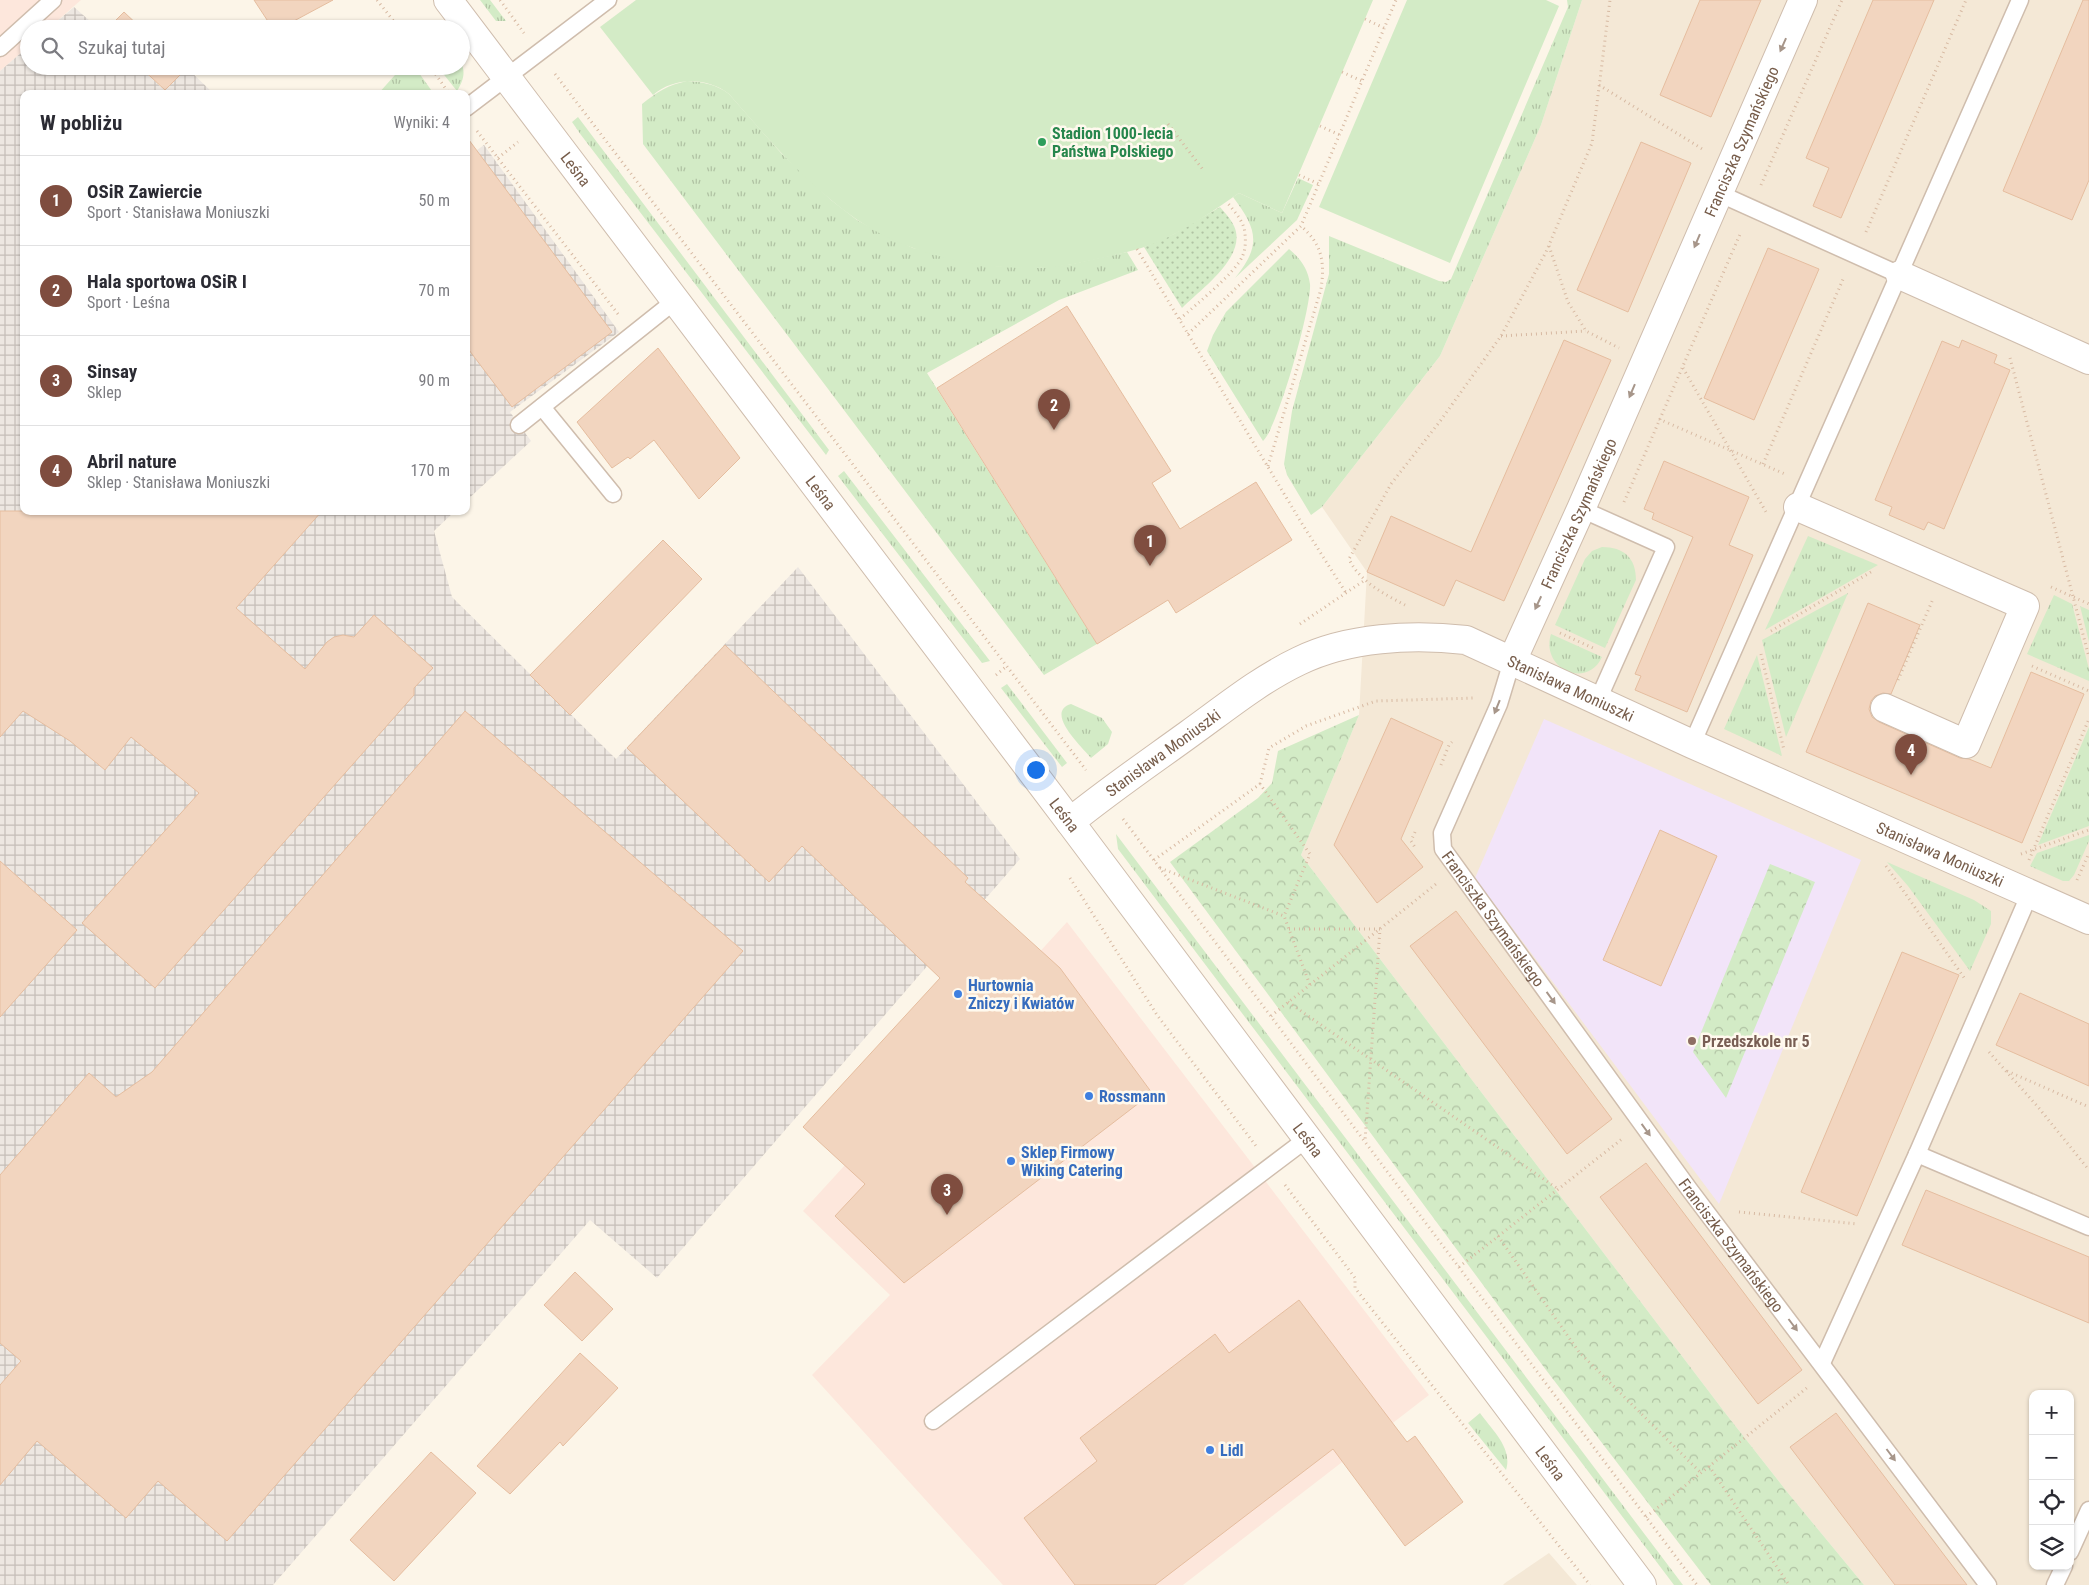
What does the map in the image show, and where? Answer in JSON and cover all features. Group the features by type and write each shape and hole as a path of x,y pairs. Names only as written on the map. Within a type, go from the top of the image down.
{"street":[{"name":"Leśna","path":"448,0 463,20"},
{"name":"Franciszka Szymańskiego","path":"1512,660 1581,509 1803,0"},
{"name":"Leśna","path":"470,29 1070,822 1642,1585"},
{"path":"1900,275 2089,360"},
{"path":"1798,507 2025,606 1966,744 1885,708"},
{"name":"Stanisława Moniuszki","path":"1070,822 1104,794 1264,681 1299,660 1338,647 1380,640 1444,637 1466,640 1512,660 1692,744 2089,920"}],"lane":[{"path":"31,20 53,0"},
{"path":"470,105 608,0"},
{"path":"1692,744 2020,0"},
{"path":"0,48 20,30"},
{"path":"1718,193 1900,275"},
{"path":"519,425 676,300"},
{"path":"542,407 613,494"},
{"path":"1581,509 1666,547 1598,700"},
{"name":"Franciszka Szymańskiego","path":"1512,660 1499,704 1442,833 1443,849 1704,1208 1988,1585"},
{"path":"1822,1363 1917,1154 2030,893"},
{"path":"933,1421 1308,1138"},
{"path":"1917,1154 2089,1227"},
{"path":"2074,1543 2089,1510"},
{"path":"2055,1585 2062,1570"}],"path":[{"path":"376,0 393,20"},
{"path":"500,0 1154,860 1697,1585"},
{"path":"1188,334 1301,226 1396,0"},
{"path":"1365,580 1353,570 1349,559 1391,484 1441,420 1501,336 1549,246 1592,143 1610,0"},
{"path":"1622,506 1842,0"},
{"path":"1864,235 1966,0"},
{"path":"1365,19 1384,28"},
{"path":"1342,72 1362,81"},
{"path":"436,75 447,90"},
{"path":"1599,85 1711,155"},
{"path":"472,123 634,334"},
{"path":"1168,124 1204,171"},
{"path":"1320,126 1340,135"},
{"path":"1299,175 1319,184"},
{"path":"1180,319 1232,270 1242,256 1245,238 1244,228 1240,219 1227,202"},
{"path":"1268,467 1323,277 1323,264 1315,241 1301,226"},
{"path":"1549,246 1568,302 1586,331 1626,352"},
{"path":"1137,249 1346,594"},
{"path":"1763,464 1846,273"},
{"path":"2000,320 2089,658"},
{"path":"1501,336 1586,331"},
{"path":"1682,368 1768,516"},
{"path":"1659,419 1786,474"},
{"path":"1766,634 1876,569"},
{"path":"2043,584 2089,604"},
{"path":"1885,708 1935,595"},
{"path":"1530,620 1617,658"},
{"path":"1760,648 1785,753"},
{"path":"2004,654 2089,691"},
{"path":"1154,860 1260,784 1269,748 1306,726 1376,701 1484,698"},
{"path":"2027,863 2089,719"},
{"path":"1260,784 1310,854 1284,916 1310,984"},
{"path":"2018,855 2089,830"},
{"path":"2076,883 2089,853"},
{"path":"1882,861 1969,984 1977,1039 2089,1170"},
{"path":"1160,868 1284,916"},
{"path":"1070,877 1157,1016 1355,1278 1355,1288 1590,1585"},
{"path":"1271,1016 1437,883"},
{"path":"1289,929 1380,928"},
{"path":"1365,1142 1380,928"},
{"path":"1288,1002 1558,1189"},
{"path":"2006,1071 2089,1107"},
{"path":"1459,1267 1626,1135"},
{"path":"1704,1208 1866,1225"},
{"path":"1498,1236 1580,1352 1700,1473"},
{"path":"1646,1517 1815,1382"},
{"path":"1709,1466 1789,1585"}],"shaded area":[{"path":"0,0 81,0 58,20 20,20 20,54 0,71"},
{"path":"1582,0 2089,0 2089,1585 1864,1585 1726,1414 1301,855 1359,715 1367,572 1322,507 1440,356 1541,125"},
{"path":"74,7 89,20 59,20"},
{"path":"20,54 20,75 148,75 161,87 172,75 194,75 210,90 20,90 20,515 451,515 434,531 452,597 616,759 798,567 1020,859 657,1278 590,1220 273,1585 0,1585 0,71"},
{"path":"484,145 619,332 510,412 531,441 470,497 470,155"},
{"name":"Przedszkole nr 5","path":"1544,719 1861,860 1719,1204 1475,878"},
{"path":"1067,922 1429,1395 1183,1585 1003,1585 812,1375 890,1295 803,1211"},
{"path":"1549,1553 1577,1585 1503,1585 1505,1583"}],"green space":[{"path":"480,0 490,0 506,21 496,21"},
{"name":"Stadion 1000-lecia Państwa Polskiego","path":"636,0 1373,0 1282,213 1239,193 1209,214 1150,245 1111,256 1055,267 1013,268 966,262 919,250 897,242 856,219 838,206 789,161 729,94 720,88 701,82 680,82 661,89 653,95 600,27"},
{"path":"1407,0 1546,0 1559,6 1450,263 1319,207"},
{"path":"1567,0 1582,0 1541,125 1440,356 1322,507 1311,515 1287,475 1284,464 1292,411 1329,274 1329,236 1439,281 1446,282 1451,279 1568,7"},
{"path":"395,75 420,75 431,90 382,90"},
{"path":"444,75 463,75 461,84 456,90"},
{"path":"687,81 709,84 729,94 781,153 831,200 857,220 913,248 995,266 1038,268 1072,264 1127,252 1138,270 1059,300 927,373 1097,644 1044,675 643,144 642,104 663,90"},
{"path":"578,117 829,450 826,455 581,135 572,122"},
{"path":"1298,178 1313,185 1297,220 1235,278 1249,256 1253,246 1253,237 1247,219 1233,197 1239,193 1282,213"},
{"path":"1220,207 1230,218 1234,226 1237,237 1234,249 1229,260 1220,271 1182,308 1144,247 1174,234"},
{"path":"1289,249 1306,269 1310,284 1309,297 1293,366 1277,414 1263,441 1207,351 1213,335 1226,312"},
{"path":"844,471 990,661 982,663 838,476"},
{"path":"1808,536 1878,565 1765,630"},
{"path":"1602,547 1617,549 1627,555 1634,566 1636,580 1605,648 1555,625 1585,559 1592,551"},
{"path":"1848,593 1786,737 1762,640"},
{"path":"2054,595 2072,604 2089,669 2089,681 2027,654"},
{"path":"2080,606 2089,610 2089,642"},
{"path":"1551,634 1602,657 1595,667 1586,672 1576,673 1567,671 1558,665 1552,657 1549,646"},
{"path":"1757,655 1782,756 1724,729"},
{"path":"1007,684 1067,763 1062,767 1001,688"},
{"path":"1071,704 1102,718 1112,732 1108,744 1091,758 1063,722 1061,714 1064,708"},
{"path":"1359,715 1301,855 1726,1414 1864,1585 1711,1585 1546,1370 1170,862 1258,798 1272,783 1278,751"},
{"path":"2089,727 2089,826 2038,845"},
{"path":"1116,834 1683,1585 1674,1585 1118,849"},
{"path":"2089,835 2089,841 2074,875 2069,881 2063,881 2030,866 2037,853"},
{"path":"1887,862 1974,900 1991,911 1991,924 1970,971 1908,886"},
{"path":"1770,864 1815,882 1726,1098 1693,1052"},
{"path":"1480,1413 1504,1447 1507,1454 1506,1470 1468,1423"}],"building":[{"path":"254,0 333,0 296,20 267,20"},
{"path":"1700,0 1761,0 1711,117 1660,95"},
{"path":"1873,0 1934,0 1841,218 1813,206 1829,168 1806,158"},
{"path":"2083,0 2089,0 2089,180 2072,220 2003,191"},
{"path":"124,12 132,20 116,20"},
{"path":"149,75 180,75 165,90"},
{"path":"470,141 612,332 512,407 470,351"},
{"path":"1641,142 1691,163 1628,312 1577,290"},
{"path":"1768,248 1819,269 1754,420 1704,398"},
{"path":"1067,306 1171,471 1152,483 1180,529 1256,482 1292,540 1176,613 1168,600 1097,644 937,388"},
{"path":"1564,340 1611,360 1504,601 1456,580 1444,606 1367,572 1391,516 1471,552"},
{"path":"1962,340 1997,355 1994,363 2010,370 1944,529 1928,522 1924,530 1889,515 1892,507 1875,500 1942,341 1959,348"},
{"path":"658,348 740,458 699,499 654,440 630,459 628,457 612,468 577,422"},
{"path":"1664,461 1749,497 1729,545 1753,555 1687,712 1635,690 1641,676 1635,674 1693,537 1652,519 1654,513 1644,509"},
{"path":"0,511 20,511 20,515 318,515 236,608 305,669 327,642 334,637 343,635 354,637 374,615 433,668 414,688 414,695 155,988 82,923 199,793 131,737 105,770 70,741 23,711 0,737"},
{"path":"663,540 702,579 570,715 530,675"},
{"path":"1868,603 1920,625 1891,694 1883,693 1875,696 1871,701 1869,709 1872,717 1879,722 1960,758 1969,759 1991,768 2031,672 2084,694 2022,843 1806,752"},
{"path":"725,645 968,878 965,882 1060,968 1152,1093 904,1283 835,1216 865,1184 803,1127 940,978 802,846 769,882 627,748"},
{"path":"465,711 743,951 227,1541 158,1481 126,1518 37,1441 0,1485 0,1385 21,1361 0,1343 0,1175 89,1073 116,1097 152,1072"},
{"path":"1391,718 1443,742 1401,839 1423,867 1377,903 1334,845"},
{"path":"1660,830 1717,856 1661,986 1603,960"},
{"path":"0,861 77,930 0,1017"},
{"path":"1456,911 1612,1119 1567,1154 1410,946"},
{"path":"1902,952 1959,975 1857,1216 1801,1192"},
{"path":"2020,993 2089,1024 2089,1086 1996,1045"},
{"path":"1646,1163 1802,1370 1758,1404 1600,1197"},
{"path":"1926,1190 2089,1257 2089,1323 1902,1245"},
{"path":"575,1272 613,1309 582,1341 544,1305"},
{"name":"Lidl","path":"1299,1300 1407,1442 1415,1436 1463,1502 1405,1546 1333,1449 1155,1585 1075,1585 1024,1518 1097,1461 1080,1438 1215,1334 1229,1353"},
{"path":"580,1353 618,1388 563,1446 560,1442 510,1494 477,1466"},
{"path":"1836,1413 1967,1585 1895,1585 1790,1447"},
{"path":"431,1452 476,1493 394,1581 350,1540"}],"place":[{"name":"Stadion 1000-lecia Państwa Polskiego","path":"1042,142"},
{"name":"Hala sportowa OSiR I","path":"1054,430"},
{"name":"OSiR Zawiercie","path":"1150,566"},
{"name":"Abril nature","path":"1911,775"},
{"name":"Hurtownia Zniczy i Kwiatów","path":"958,994"},
{"name":"Przedszkole nr 5","path":"1692,1041"},
{"name":"Rossmann","path":"1089,1096"},
{"name":"Sklep Firmowy Wiking Catering","path":"1011,1161"},
{"name":"Sinsay","path":"947,1215"},
{"name":"Lidl","path":"1210,1450"}]}
